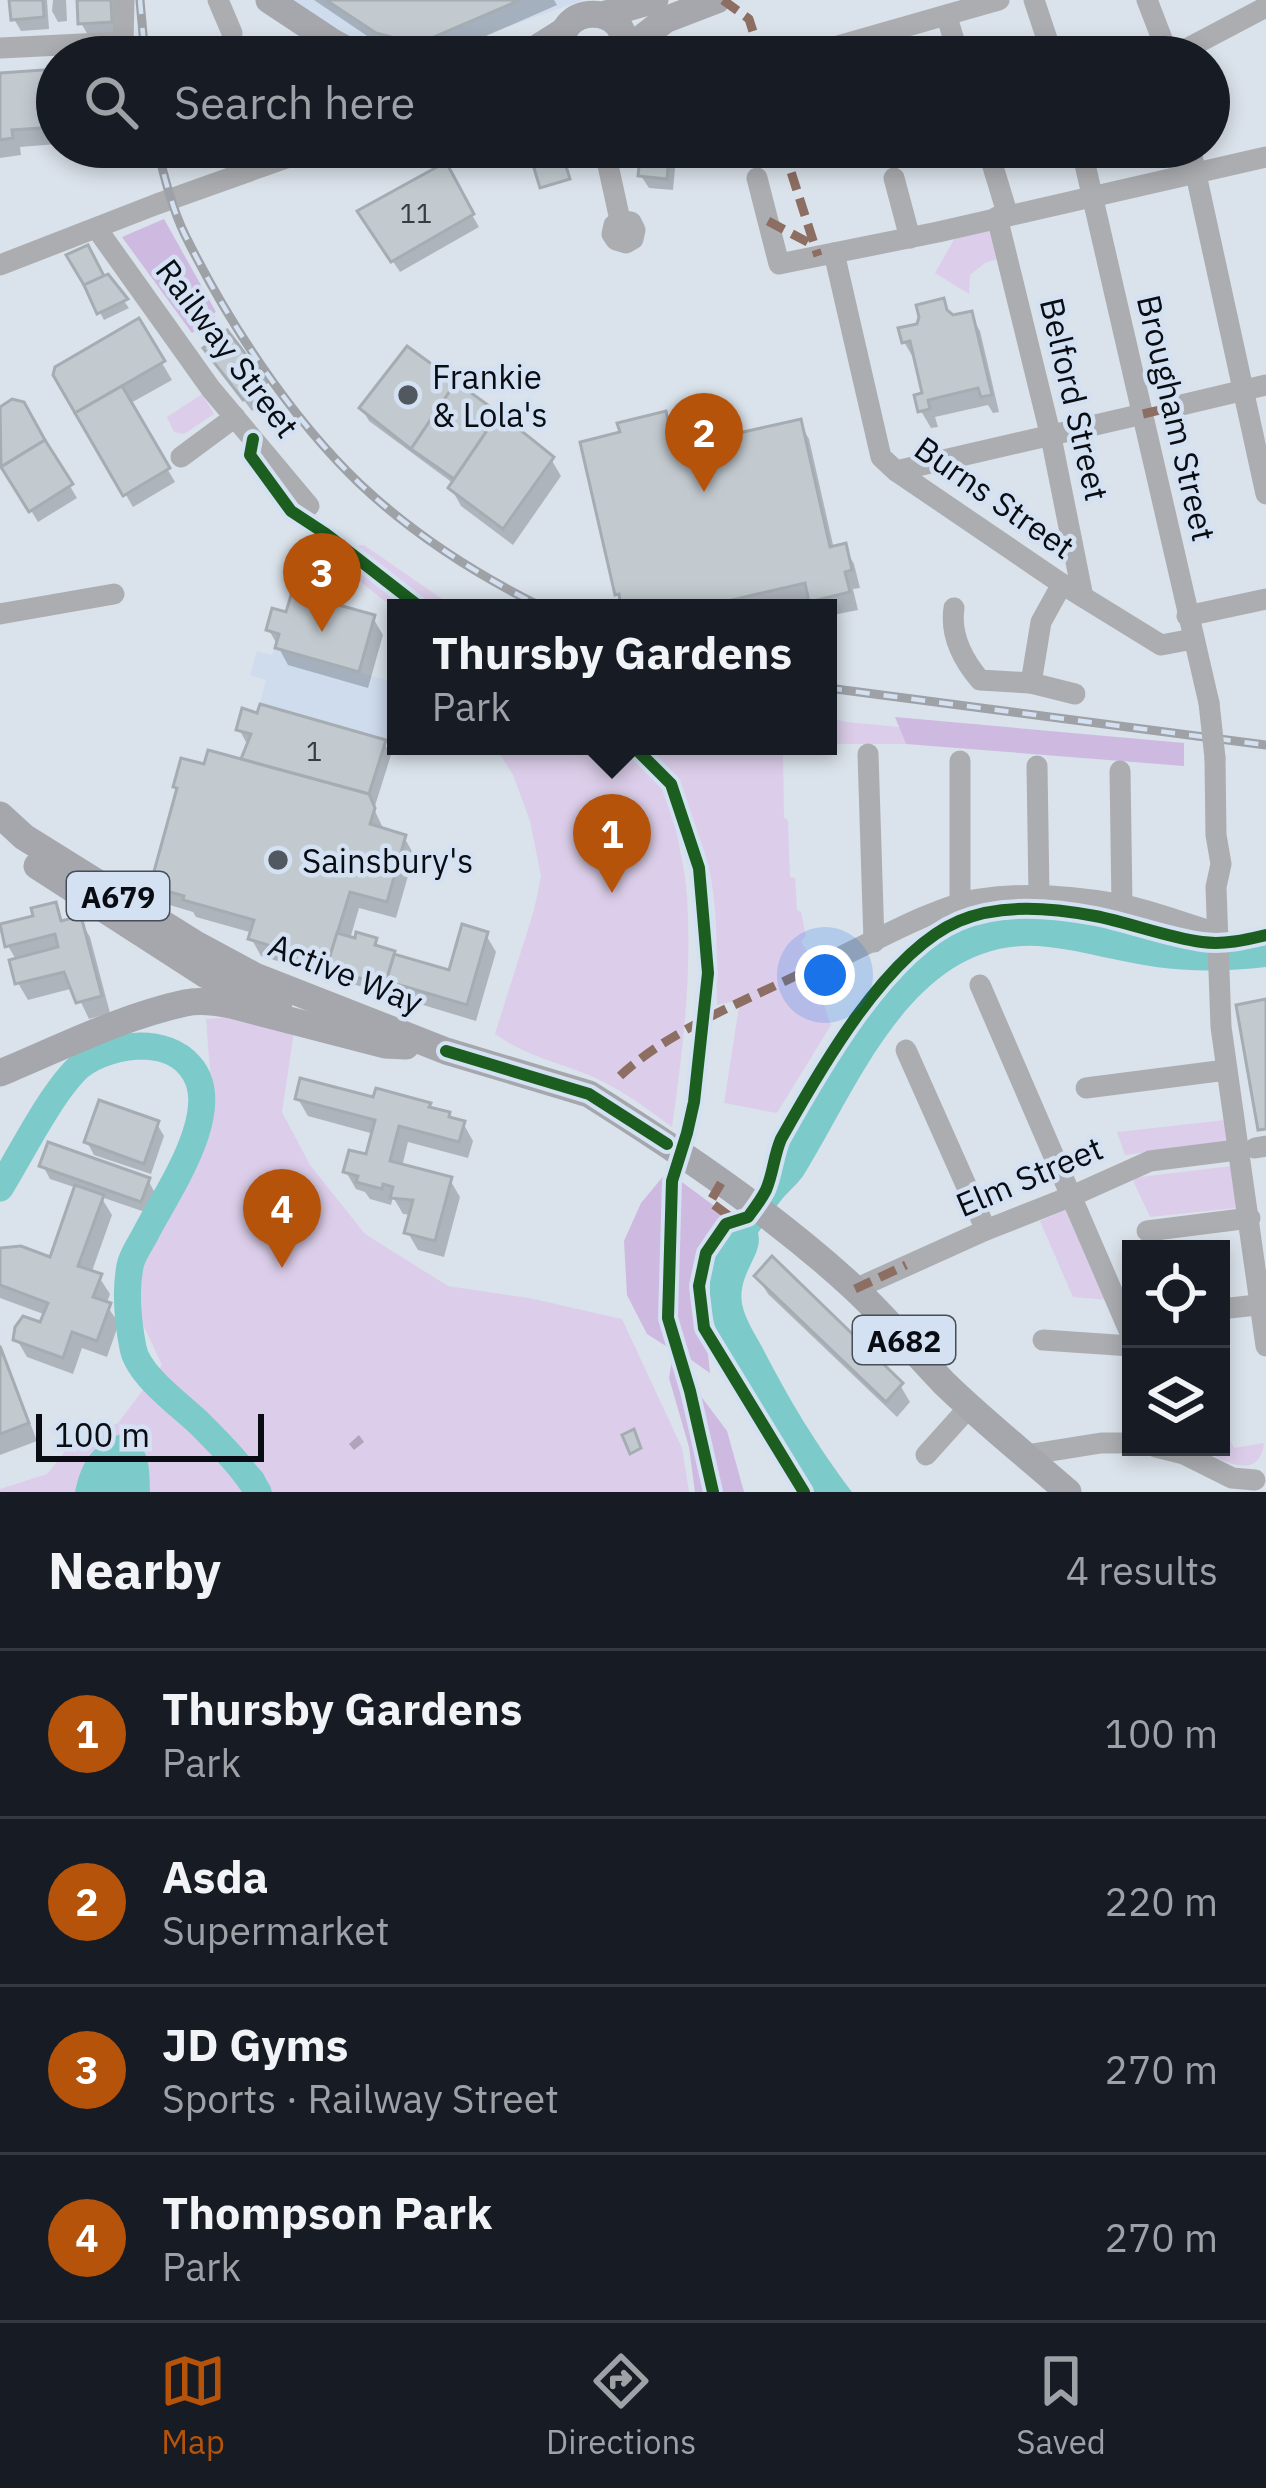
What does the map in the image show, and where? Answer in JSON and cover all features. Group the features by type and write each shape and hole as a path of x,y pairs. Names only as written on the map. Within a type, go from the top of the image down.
{"main road":[{"path":"269,0 326,36"},
{"path":"579,23 655,0"},
{"path":"646,36 665,20 717,0"},
{"path":"579,23 620,26 623,36"},
{"name":"Active Way","path":"0,815 24,837 242,969 446,1051"},
{"name":"Active Way","path":"0,839 206,975 414,1047"},
{"path":"0,1073 188,1002 206,975 194,943"},
{"path":"0,1058 70,1025 206,975 242,969"},
{"name":"Active Way","path":"188,1002 211,1001 249,1009 385,1045 446,1051"},
{"name":"A682","path":"446,1051 589,1094 686,1157 855,1289 946,1384 1068,1492"}],"street":[{"path":"123,36 124,0"},
{"path":"218,0 232,32"},
{"path":"877,36 999,0"},
{"path":"1034,0 1046,36"},
{"path":"1147,0 1162,36"},
{"path":"1201,36 1240,9 1266,7"},
{"path":"947,17 953,36"},
{"path":"0,48 36,46"},
{"path":"1230,165 1266,157"},
{"path":"0,265 260,168"},
{"path":"609,168 620,220"},
{"name":"Belford Street","path":"992,168 1083,597"},
{"name":"Brougham Street","path":"1085,168 1209,703 1221,864 1216,887 1221,1027 1226,1070 1253,1148 1250,1218 1266,1346"},
{"path":"1195,168 1255,388 1266,494"},
{"path":"757,178 779,264 1218,168"},
{"path":"894,178 910,238"},
{"name":"Railway Street","path":"97,229 211,388 309,506"},
{"name":"Burns Street","path":"833,253 881,457 896,471 1161,645 1190,627 1266,599"},
{"path":"1184,404 1255,388"},
{"path":"896,471 1143,414"},
{"path":"181,457 235,417"},
{"path":"1030,683 1041,622 1062,584"},
{"path":"3,615 113,594"},
{"path":"954,608 952,621 963,661 980,680 1030,683 1075,694"},
{"path":"868,754 874,942"},
{"path":"960,760 960,905"},
{"path":"1037,766 1039,895"},
{"path":"1120,770 1122,905"},
{"path":"832,961 975,900 1039,895 1122,905 1218,936"},
{"path":"980,985 1122,1314"},
{"path":"906,1050 986,1230"},
{"path":"1086,1088 1226,1070"},
{"name":"Elm Street","path":"855,1289 1150,1161 1253,1148"},
{"path":"1147,1231 1250,1218"},
{"path":"1230,1308 1264,1304"},
{"path":"1043,1340 1122,1345"},
{"path":"926,1455 970,1406"},
{"path":"1026,1455 1122,1443"},
{"path":"1194,1456 1232,1478 1260,1480"}],"shaded area":[{"path":"287,0 583,0 482,36 349,36"},
{"path":"164,219 216,312 192,333 122,237"},
{"path":"992,230 998,259 970,275 969,294 935,273 956,236"},
{"path":"202,394 214,414 184,434 174,432 167,417"},
{"path":"364,545 442,599 387,599 387,603 321,550"},
{"path":"275,648 387,680 386,740 260,704 266,680 250,675 257,651 272,655"},
{"path":"895,717 1184,743 1184,766 906,744"},
{"path":"837,720 900,727 906,744 837,744"},
{"path":"501,755 783,755 790,877 795,878 797,910 806,936 801,941 831,1025 777,1113 724,1103 740,1000 717,1005 712,881 697,831 672,778 686,882 688,955 672,1127 602,1081 495,1034 541,876 530,821"},
{"path":"1036,913 1096,921 1203,947 1266,939 1266,967 1183,970 1048,947 1002,949 962,963 927,988 897,1021 803,1176 758,1233 741,1293 750,1326 804,1421 852,1492 809,1492 748,1398 722,1346 710,1298 717,1250 725,1237 760,1208 781,1148 813,1089 854,1025 903,967 955,928 995,916"},
{"path":"247,1016 294,1032 282,1112 310,1165 365,1234 448,1286 622,1319 682,1448 689,1492 0,1492 47,1474 67,1449 118,1423 162,1365 136,1309 145,1251 195,1153 212,1098 206,1019"},
{"path":"1225,1120 1228,1143 1125,1155 1117,1132"},
{"path":"1231,1166 1236,1208 1150,1217 1132,1178"},
{"path":"666,1173 661,1231 666,1346 647,1334 627,1295 624,1241 641,1203"},
{"path":"675,1177 725,1214 703,1260 696,1309 710,1373 687,1357 670,1308"},
{"path":"1068,1209 1107,1300 1073,1297 1040,1221"},
{"path":"672,1360 697,1430 709,1492 695,1492 689,1447 669,1378"},
{"path":"694,1387 727,1431 744,1492 718,1492"},
{"path":"218,1426 263,1473 272,1492 244,1492 207,1441"},
{"path":"123,1433 147,1457 150,1492 75,1492 90,1455"},
{"path":"1230,1440 1234,1448 1264,1443 1261,1455 1247,1465 1215,1456 1230,1456"}],"building":[{"path":"9,0 43,0 44,17 11,20"},
{"path":"77,0 111,0 112,22 78,24"},
{"path":"326,0 520,0 437,36 376,33"},
{"path":"36,70 36,128 12,130 13,138 0,140 0,73"},
{"path":"435,168 449,168 474,214 391,262 357,211"},
{"path":"534,168 567,168 570,179 540,188"},
{"path":"639,168 668,168 667,179 638,176"},
{"path":"88,245 104,276 84,285 66,255"},
{"path":"108,274 128,299 97,314 84,285"},
{"path":"944,298 953,315 972,311 992,395 981,397 978,388 928,400 930,409 918,412 914,395 922,393 910,341 902,343 898,328 917,324 916,305"},
{"path":"139,318 165,361 75,413 53,375 55,367"},
{"path":"227,330 267,382 243,400 203,348"},
{"name":"Frankie & Lola's","path":"407,346 456,382 411,449 359,408"},
{"path":"456,382 499,413 454,479 411,449"},
{"path":"122,386 170,468 123,496 75,413"},
{"path":"12,399 24,402 45,440 1,467 0,407"},
{"path":"666,411 669,425 703,417 708,440 801,419 830,547 846,543 852,570 845,572 850,592 808,599 805,583 736,599 620,599 580,442 620,432 617,423"},
{"path":"499,413 554,457 503,529 448,488"},
{"path":"45,440 73,484 29,512 1,467"},
{"path":"292,592 375,615 359,672 275,648 279,634 266,630 272,608 286,612"},
{"path":"260,704 386,740 369,794 241,759 251,734 236,730 242,708 257,713"},
{"name":"Sainsbury's","path":"208,750 369,794 375,808 370,824 406,835 387,902 350,892 328,963 248,939 254,920 150,886 181,758 204,764"},
{"path":"56,902 61,921 81,916 102,996 76,1003 64,972 15,984 9,960 58,947 55,934 5,947 0,924 33,916 31,908"},
{"path":"462,924 488,932 467,1005 386,981 394,954 449,970"},
{"path":"356,932 377,938 375,945 395,951 385,985 326,969 337,933 355,938"},
{"path":"1266,999 1266,1129 1258,1130 1236,1005"},
{"path":"300,1078 373,1097 376,1088 431,1103 429,1107 465,1121 459,1142 399,1126 390,1161 452,1177 435,1241 404,1233 413,1200 390,1198 393,1187 356,1182 358,1176 343,1172 349,1150 366,1154 375,1120 295,1099"},
{"path":"99,1100 159,1121 144,1164 84,1142"},
{"path":"48,1142 150,1178 141,1202 39,1166"},
{"path":"75,1185 104,1195 78,1266 102,1274 93,1297 111,1303 97,1341 72,1332 63,1358 13,1340 23,1316 40,1322 48,1303 0,1285 0,1248 21,1246 50,1257"},
{"path":"772,1256 903,1383 886,1402 754,1276"},
{"path":"0,1346 29,1423 0,1434"},
{"path":"634,1429 641,1448 630,1454 622,1435"}],"waterway":[{"path":"0,1188 59,1091 86,1061 116,1049 147,1046 174,1053 190,1066 200,1084 198,1126 179,1173 131,1262 127,1297 131,1338 136,1358 151,1379 223,1447 258,1492"}],"railway":[{"path":"140,0 143,36"},
{"path":"163,168 176,214 202,268 262,367 309,429 360,484 402,520 471,568 528,599"},
{"path":"837,689 1266,745"}],"marked path":[{"path":"723,0 749,19 754,36"},
{"path":"790,168 818,256"},
{"path":"768,221 815,246"},
{"path":"1143,414 1173,407"},
{"path":"620,1076 714,1014 832,961"},
{"path":"721,1183 710,1202 736,1221"},
{"path":"855,1289 906,1265"}],"cycle path":[{"path":"253,439 250,455 291,511 409,599"},
{"path":"642,755 671,784 699,868 708,973 694,1102 672,1181 668,1318 713,1492"},
{"path":"804,1492 704,1328 699,1286 706,1253 726,1224 748,1217 760,1201 781,1139 835,1048 881,986 932,936 959,921 992,912 1079,913 1210,943 1266,935"},
{"path":"446,1051 589,1094 667,1144"}],"place":[{"name":"Frankie & Lola's","path":"408,395"},
{"name":"Asda","path":"704,492"},
{"name":"JD Gyms","path":"322,632"},
{"name":"Sainsbury's","path":"278,860"},
{"name":"Thursby Gardens","path":"612,893"},
{"name":"Thompson Park","path":"282,1268"}]}
